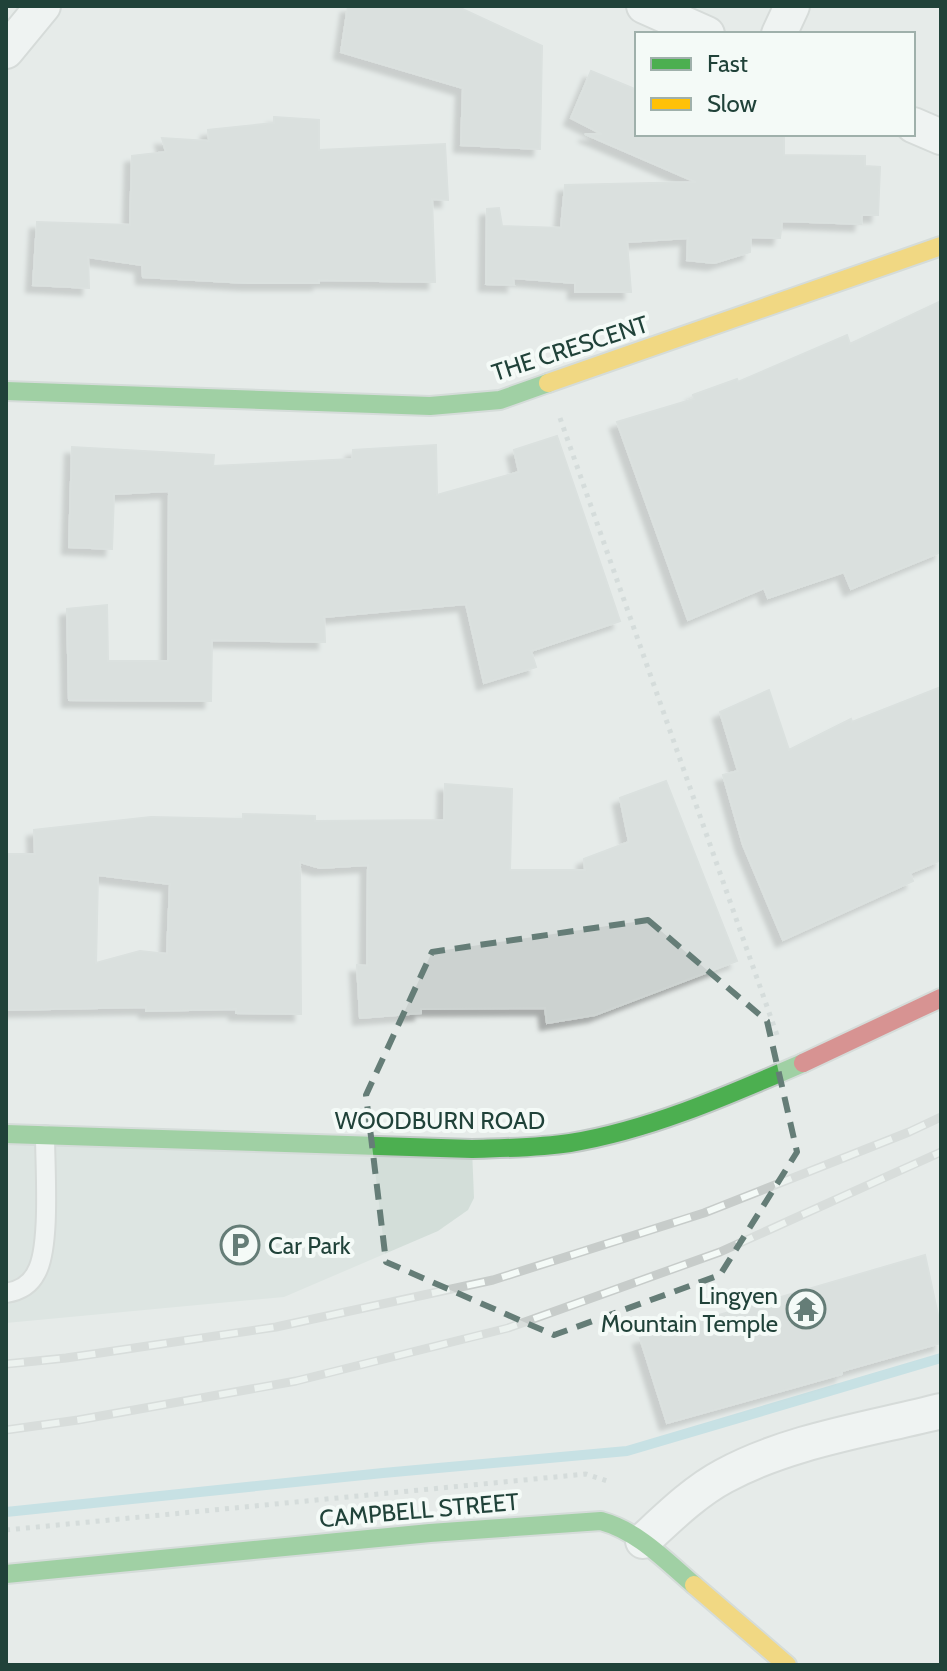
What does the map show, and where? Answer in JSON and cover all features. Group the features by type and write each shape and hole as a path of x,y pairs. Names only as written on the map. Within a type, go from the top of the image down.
{"street":[{"path":"6,51 43,6"},
{"path":"644,6 702,32"},
{"path":"780,32 792,6"},
{"path":"915,126 941,137"},
{"name":"THE CRESCENT","path":"6,391 430,406 500,400 941,246"},
{"name":"WOODBURN ROAD","path":"6,1134 472,1149 525,1148 571,1142 616,1132 789,1071 941,998"},
{"path":"643,1541 676,1511 722,1477 768,1454 941,1411"},
{"name":"CAMPBELL STREET","path":"6,1574 584,1520 616,1525 643,1541 787,1665"}],"lane":[{"path":"6,1293 20,1290 30,1282 41,1262 45,1135"}],"path":[{"path":"547,383 789,1071"},
{"path":"6,1530 586,1474 610,1482"}],"highlighted area":[{"path":"648,920 767,1021 797,1152 720,1275 554,1335 386,1262 366,1095 432,952"}],"shaded area":[{"path":"6,1134 472,1149 474,1198 468,1210 438,1231 284,1297 6,1323"}],"building":[{"path":"348,6 456,6 542,46 540,149 461,145 463,88 341,52"},
{"path":"591,71 635,89 635,136 784,136 784,155 865,156 865,166 880,167 878,215 862,215 861,224 782,221 780,238 751,237 750,252 714,263 687,260 688,238 627,242 631,292 575,292 575,283 513,278 514,285 486,284 487,209 499,208 502,226 561,228 565,185 696,182 585,134 602,134 571,118"},
{"path":"274,117 319,120 319,150 445,144 448,200 432,199 435,282 319,280 319,283 247,283 143,277 142,265 88,257 89,288 33,285 37,222 130,225 132,156 166,152 162,138 209,141 208,130 274,123"},
{"path":"941,301 941,552 851,589 844,572 768,598 764,588 688,620 617,422 694,399 693,395 737,379 738,382 847,335 850,344"},
{"path":"557,436 620,621 531,651 536,667 484,683 466,604 324,617 325,642 212,640 211,701 69,700 67,609 107,605 108,661 168,661 169,491 114,494 112,549 69,547 72,447 214,455 213,466 352,459 353,450 436,445 437,495 519,472 514,450"},
{"path":"941,687 941,860 910,873 913,881 783,940 743,845 723,775 738,771 720,712 769,690 789,750 851,719 852,722"},
{"path":"666,781 737,961 595,1015 547,1023 545,1008 421,1009 421,1013 360,1018 357,965 367,966 368,865 320,868 300,862 301,1014 236,1013 236,1009 146,1011 146,1007 6,1010 6,854 35,854 34,830 151,817 243,819 243,814 315,816 315,821 444,820 445,784 512,789 510,870 585,870 584,859 629,842 620,798","holes":["98,875 170,884 167,954 140,951 96,963"]},
{"path":"925,1255 941,1329 941,1343 667,1423 640,1338"}],"waterway":[{"path":"6,1512 627,1451 941,1358"}],"railway":[{"path":"6,1364 276,1327 493,1280 704,1213 941,1117"},
{"path":"6,1430 296,1381 508,1328 720,1252 941,1152"}],"traffic: fast":[{"path":"6,391 430,406 500,400 548,383"},
{"path":"6,1134 472,1149 546,1146 630,1130 718,1099 803,1063"},
{"path":"6,1574 430,1533 601,1521 639,1539 694,1585"}],"traffic: slow":[{"path":"548,383 941,246"},
{"path":"694,1585 787,1665"}],"traffic: jam":[{"path":"803,1063 941,998"}],"place":[{"name":"Car Park","path":"240,1245"},
{"name":"Lingyen Mountain Temple","path":"806,1309"}]}
